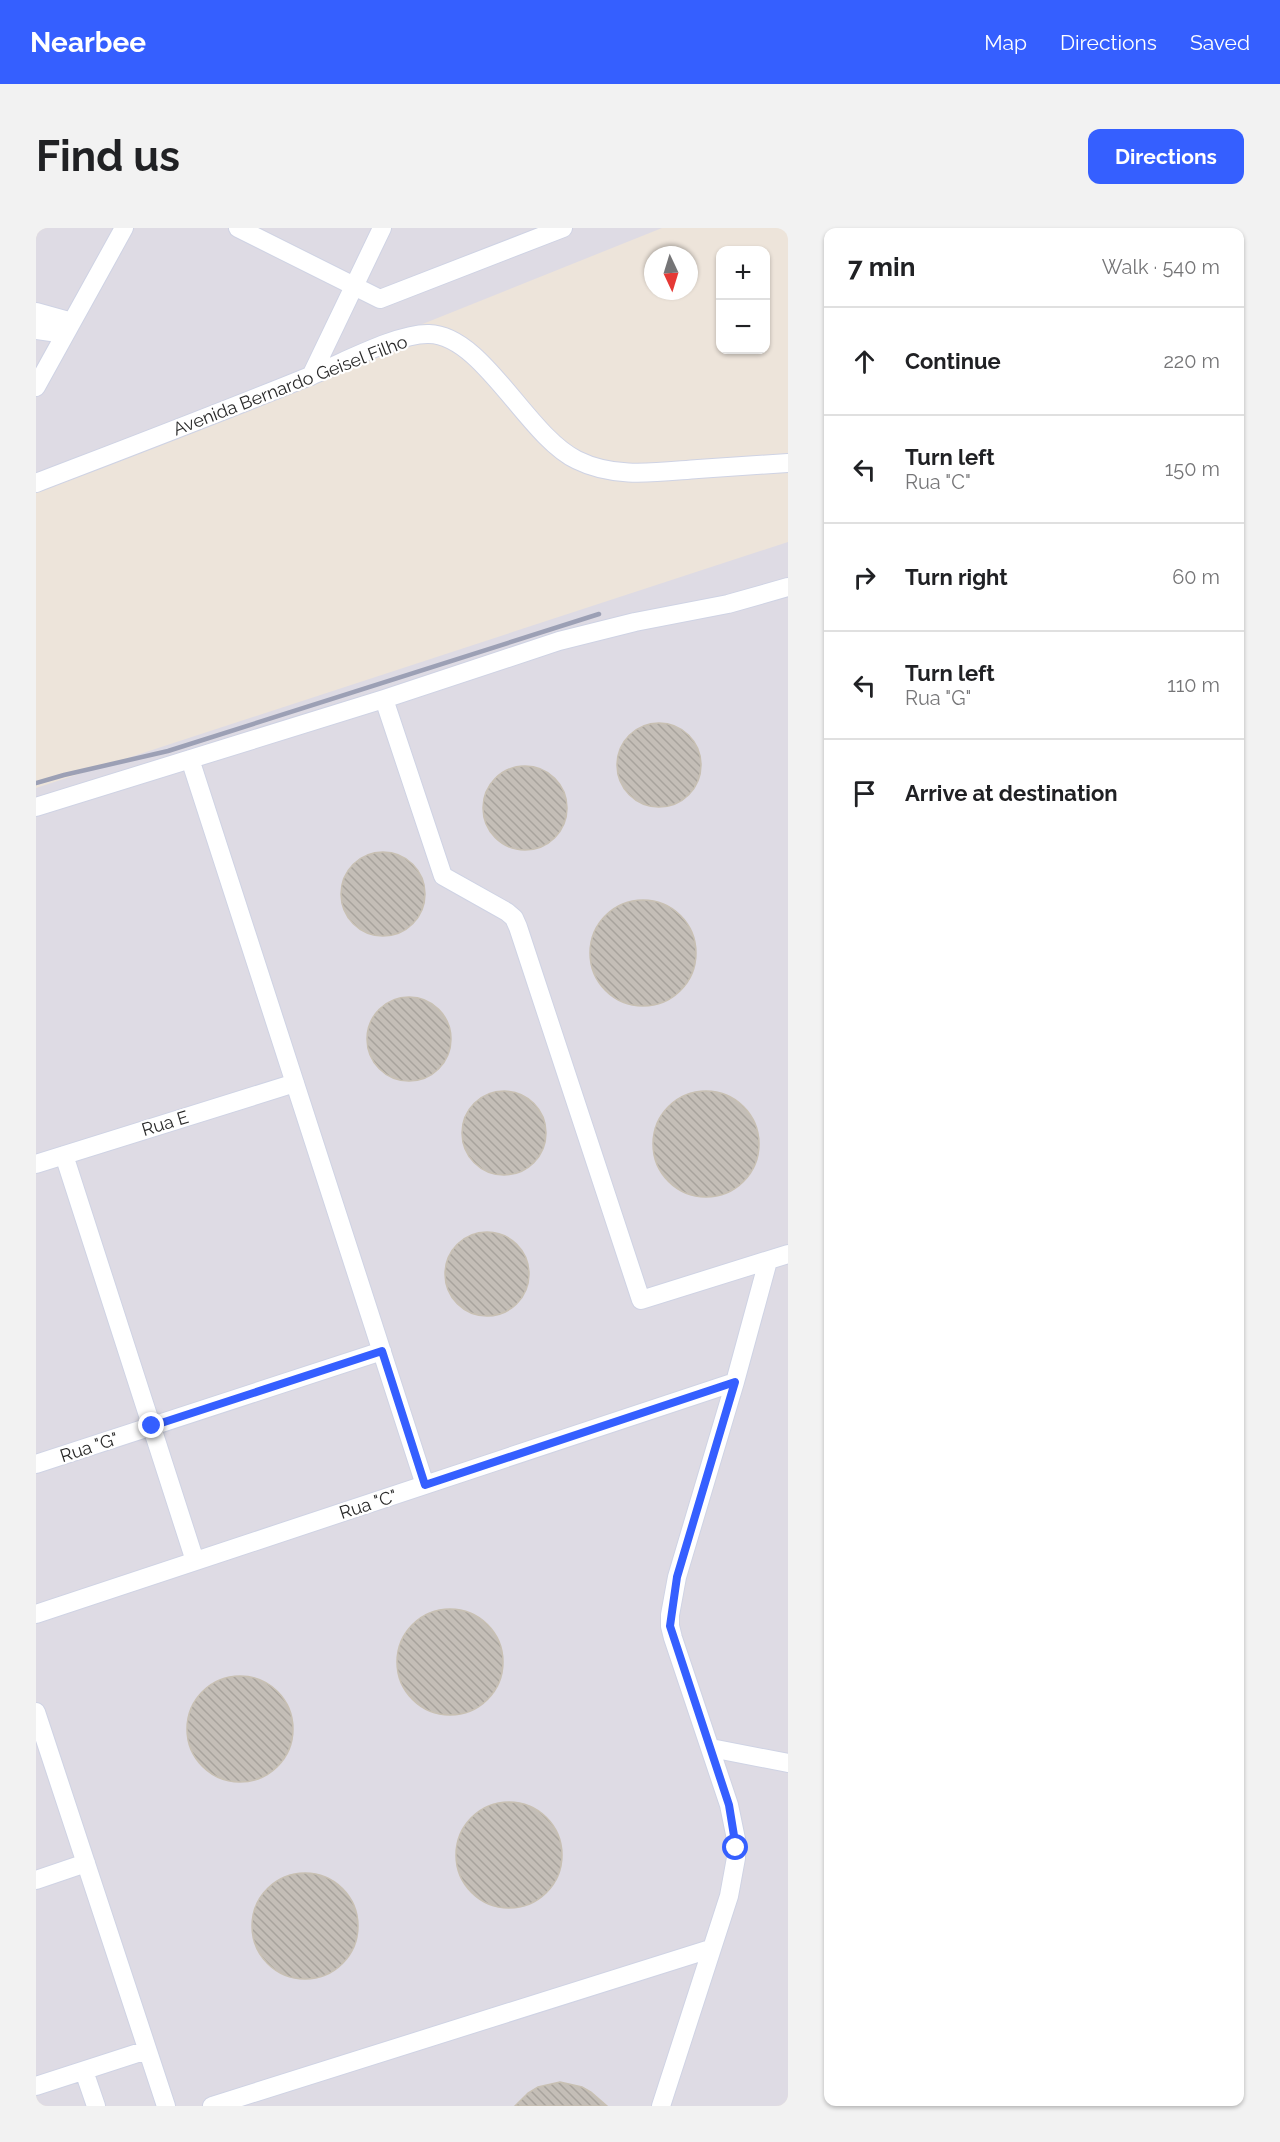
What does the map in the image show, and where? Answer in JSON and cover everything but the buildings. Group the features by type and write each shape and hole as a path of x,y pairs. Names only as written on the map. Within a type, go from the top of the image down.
{"street":[{"path":"36,387 124,228"},
{"path":"238,228 274,236 354,286 380,299 563,228"},
{"path":"311,376 382,228"},
{"path":"36,312 68,328"},
{"path":"36,330 68,328"},
{"name":"Avenida Bernardo Geisel Filho","path":"36,483 311,376 399,339 430,334 456,342 475,356 544,435 575,459 591,466 610,471 644,473 788,463"},
{"path":"36,807 384,699 559,641 635,622 728,604 788,587"},
{"path":"384,699 443,876 507,912 514,918 518,927 641,1300 788,1254"},
{"path":"190,759 425,1485"},
{"name":"Rua E","path":"36,1164 294,1083"},
{"path":"64,1155 195,1561"},
{"path":"661,2106 729,1896 736,1848 729,1805 673,1638 670,1615 677,1577 768,1261"},
{"name":"Rua \"G\"","path":"36,1464 382,1351"},
{"name":"Rua \"C\"","path":"36,1614 735,1382"},
{"path":"36,1712 166,2106"},
{"path":"711,1748 788,1763"},
{"path":"36,1880 86,1863"},
{"path":"212,2106 710,1949"},
{"path":"36,2086 147,2050"},
{"path":"84,2071 96,2106"}],"shaded area":[{"path":"36,228 662,228 36,479"},
{"path":"788,542 788,2106 36,2106 36,788"}],"railway":[{"path":"36,783 168,751 599,614"}],"route":[{"path":"152,1426 382,1351 425,1485 735,1382 677,1577 670,1626 729,1805 736,1848"}]}
